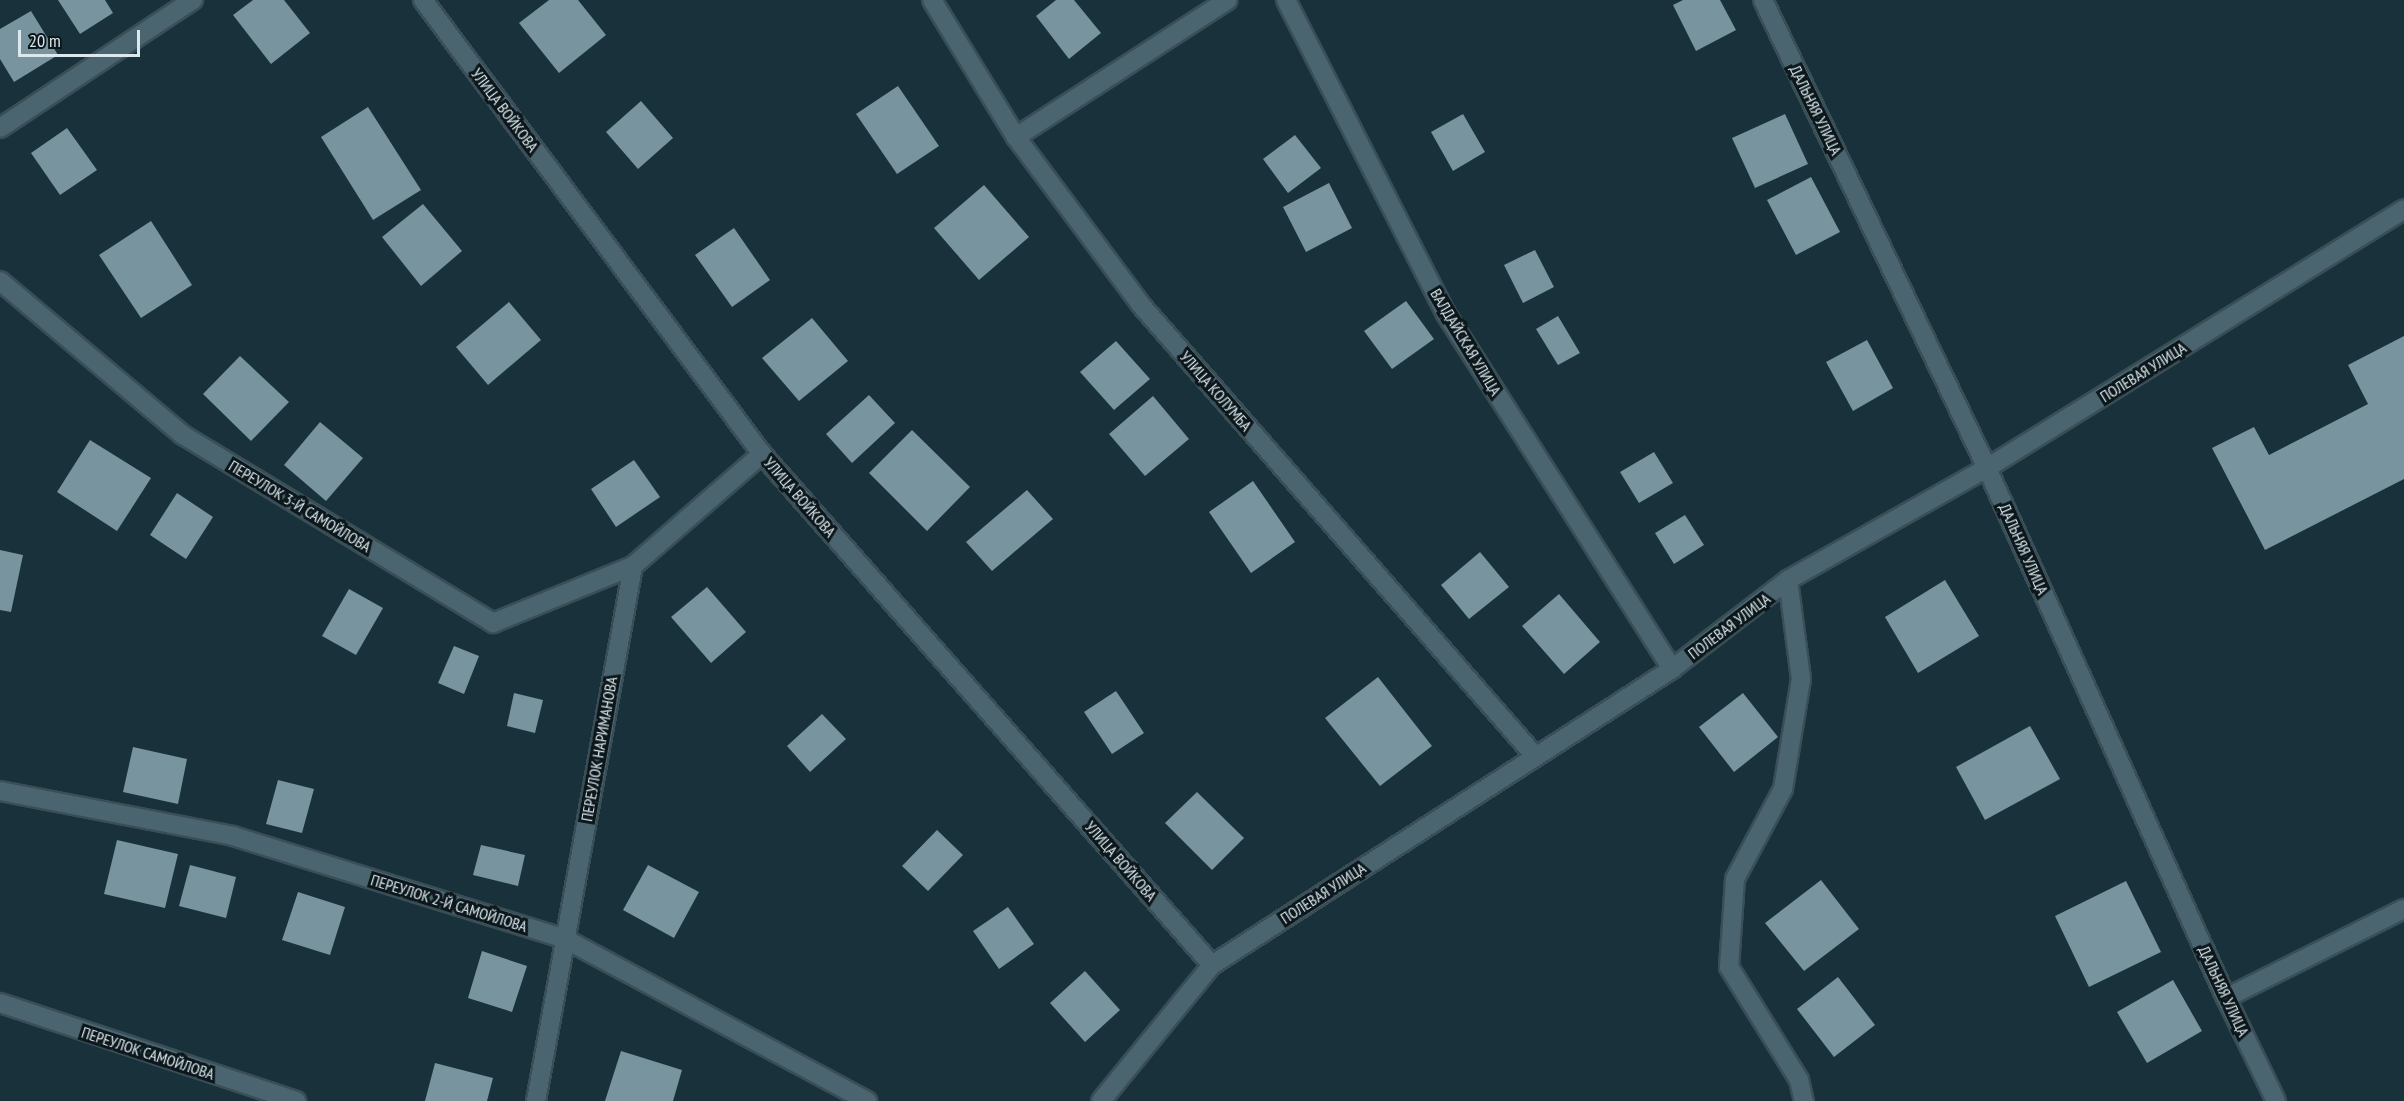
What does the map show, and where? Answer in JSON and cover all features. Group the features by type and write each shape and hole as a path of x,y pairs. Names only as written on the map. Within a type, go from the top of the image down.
{"street":[{"path":"0,128 193,0"},
{"name":"УЛИЦА ВОЙКОВА","path":"423,0 762,454 1212,965"},
{"name":"УЛИЦА КОЛУМБА","path":"932,0 1016,137 1141,305 1535,756"},
{"path":"1016,137 1228,0"},
{"name":"ВАЛДАЙСКАЯ УЛИЦА","path":"1286,0 1446,314 1672,669"},
{"name":"ДАЛЬНЯЯ УЛИЦА","path":"1763,0 1987,468 2226,998 2276,1101"},
{"name":"ПОЛЕВАЯ УЛИЦА","path":"1101,1101 1212,965 1672,669 1788,580 1987,468 2404,209"},
{"name":"ПЕРЕУЛОК 3-Й САМОЙЛОВА","path":"0,281 183,435 494,623 633,566"},
{"path":"633,566 762,454"},
{"name":"ПЕРЕУЛОК НАРИМАНОВА","path":"536,1101 633,566"},
{"path":"1788,580 1801,679 1783,789 1735,879 1729,967 1799,1080 1804,1101"},
{"name":"ПЕРЕУЛОК 2-Й САМОЙЛОВА","path":"0,791 233,836 565,939 867,1101"},
{"path":"2226,998 2404,909"},
{"name":"ПЕРЕУЛОК САМОЙЛОВА","path":"0,1003 296,1101"}],"building":[{"path":"58,0 105,0 113,13 80,34"},
{"path":"253,0 284,0 310,33 271,64 233,15"},
{"path":"549,0 578,0 606,35 559,73 519,23"},
{"path":"1056,0 1074,0 1101,33 1069,59 1036,16"},
{"path":"1683,0 1720,0 1736,30 1696,51 1673,5"},
{"path":"31,11 58,55 14,82 0,59 0,29"},
{"path":"898,86 939,146 897,174 856,114"},
{"path":"641,101 673,138 638,169 606,132"},
{"path":"368,107 421,190 373,220 321,137"},
{"path":"1463,114 1485,152 1453,171 1431,132"},
{"path":"1785,114 1808,164 1755,188 1732,138"},
{"path":"67,128 97,170 60,195 31,153"},
{"path":"1295,135 1321,168 1288,193 1263,159"},
{"path":"1811,177 1840,232 1796,255 1767,200"},
{"path":"1329,183 1352,228 1306,252 1283,207"},
{"path":"984,185 1029,237 979,280 934,228"},
{"path":"423,204 462,251 421,286 382,237"},
{"path":"151,221 192,285 141,318 99,255"},
{"path":"734,228 770,280 732,307 695,255"},
{"path":"1535,250 1554,287 1523,303 1504,265"},
{"path":"1406,301 1434,339 1392,369 1364,331"},
{"path":"509,302 541,340 488,385 456,347"},
{"path":"1558,316 1580,353 1558,365 1536,329"},
{"path":"812,318 848,361 799,401 762,358"},
{"path":"2404,336 2404,479 2265,550 2212,448 2254,427 2269,455 2368,404 2348,365"},
{"path":"1867,340 1893,388 1853,411 1826,362"},
{"path":"1116,341 1150,379 1114,410 1080,372"},
{"path":"240,356 289,402 251,441 203,394"},
{"path":"869,395 895,423 852,463 826,434"},
{"path":"1153,396 1189,439 1145,476 1109,434"},
{"path":"320,422 363,458 326,501 284,465"},
{"path":"912,430 970,487 927,531 869,473"},
{"path":"90,440 151,478 117,531 57,492"},
{"path":"1654,452 1673,483 1639,503 1620,472"},
{"path":"634,460 660,497 616,527 591,489"},
{"path":"1253,481 1295,542 1251,573 1209,512"},
{"path":"1027,490 1053,519 992,571 966,542"},
{"path":"177,493 213,517 186,559 150,535"},
{"path":"1685,515 1704,545 1674,564 1655,533"},
{"path":"0,550 23,555 11,612 0,610"},
{"path":"1480,552 1509,587 1469,619 1441,585"},
{"path":"1945,580 1979,636 1918,673 1885,617"},
{"path":"707,587 746,632 711,663 671,617"},
{"path":"349,589 383,608 356,655 322,636"},
{"path":"1559,594 1600,642 1564,674 1522,626"},
{"path":"454,646 479,656 464,694 438,683"},
{"path":"1378,677 1432,746 1380,786 1325,718"},
{"path":"1116,691 1144,733 1112,754 1084,712"},
{"path":"514,693 543,700 535,733 507,726"},
{"path":"1743,693 1778,737 1734,772 1699,727"},
{"path":"822,714 846,739 810,772 787,746"},
{"path":"2030,726 2060,779 1985,820 1956,767"},
{"path":"133,747 187,759 178,804 123,792"},
{"path":"278,780 314,789 302,833 266,824"},
{"path":"1197,792 1244,838 1212,870 1165,823"},
{"path":"937,830 963,855 928,891 902,866"},
{"path":"117,840 178,854 165,908 104,894"},
{"path":"481,845 525,855 518,886 473,875"},
{"path":"190,865 236,877 226,918 179,906"},
{"path":"648,865 699,892 674,938 623,910"},
{"path":"1821,880 1859,929 1804,971 1765,923"},
{"path":"2126,881 2161,952 2089,987 2055,916"},
{"path":"298,892 345,907 330,955 282,940"},
{"path":"1008,907 1034,944 999,969 973,931"},
{"path":"482,951 527,966 512,1012 468,998"},
{"path":"1085,971 1120,1010 1085,1042 1050,1003"},
{"path":"1838,977 1875,1025 1834,1057 1797,1009"},
{"path":"2173,980 2202,1031 2147,1063 2117,1012"},
{"path":"621,1051 682,1070 673,1101 605,1101"},
{"path":"435,1063 493,1078 487,1101 425,1101"}]}
